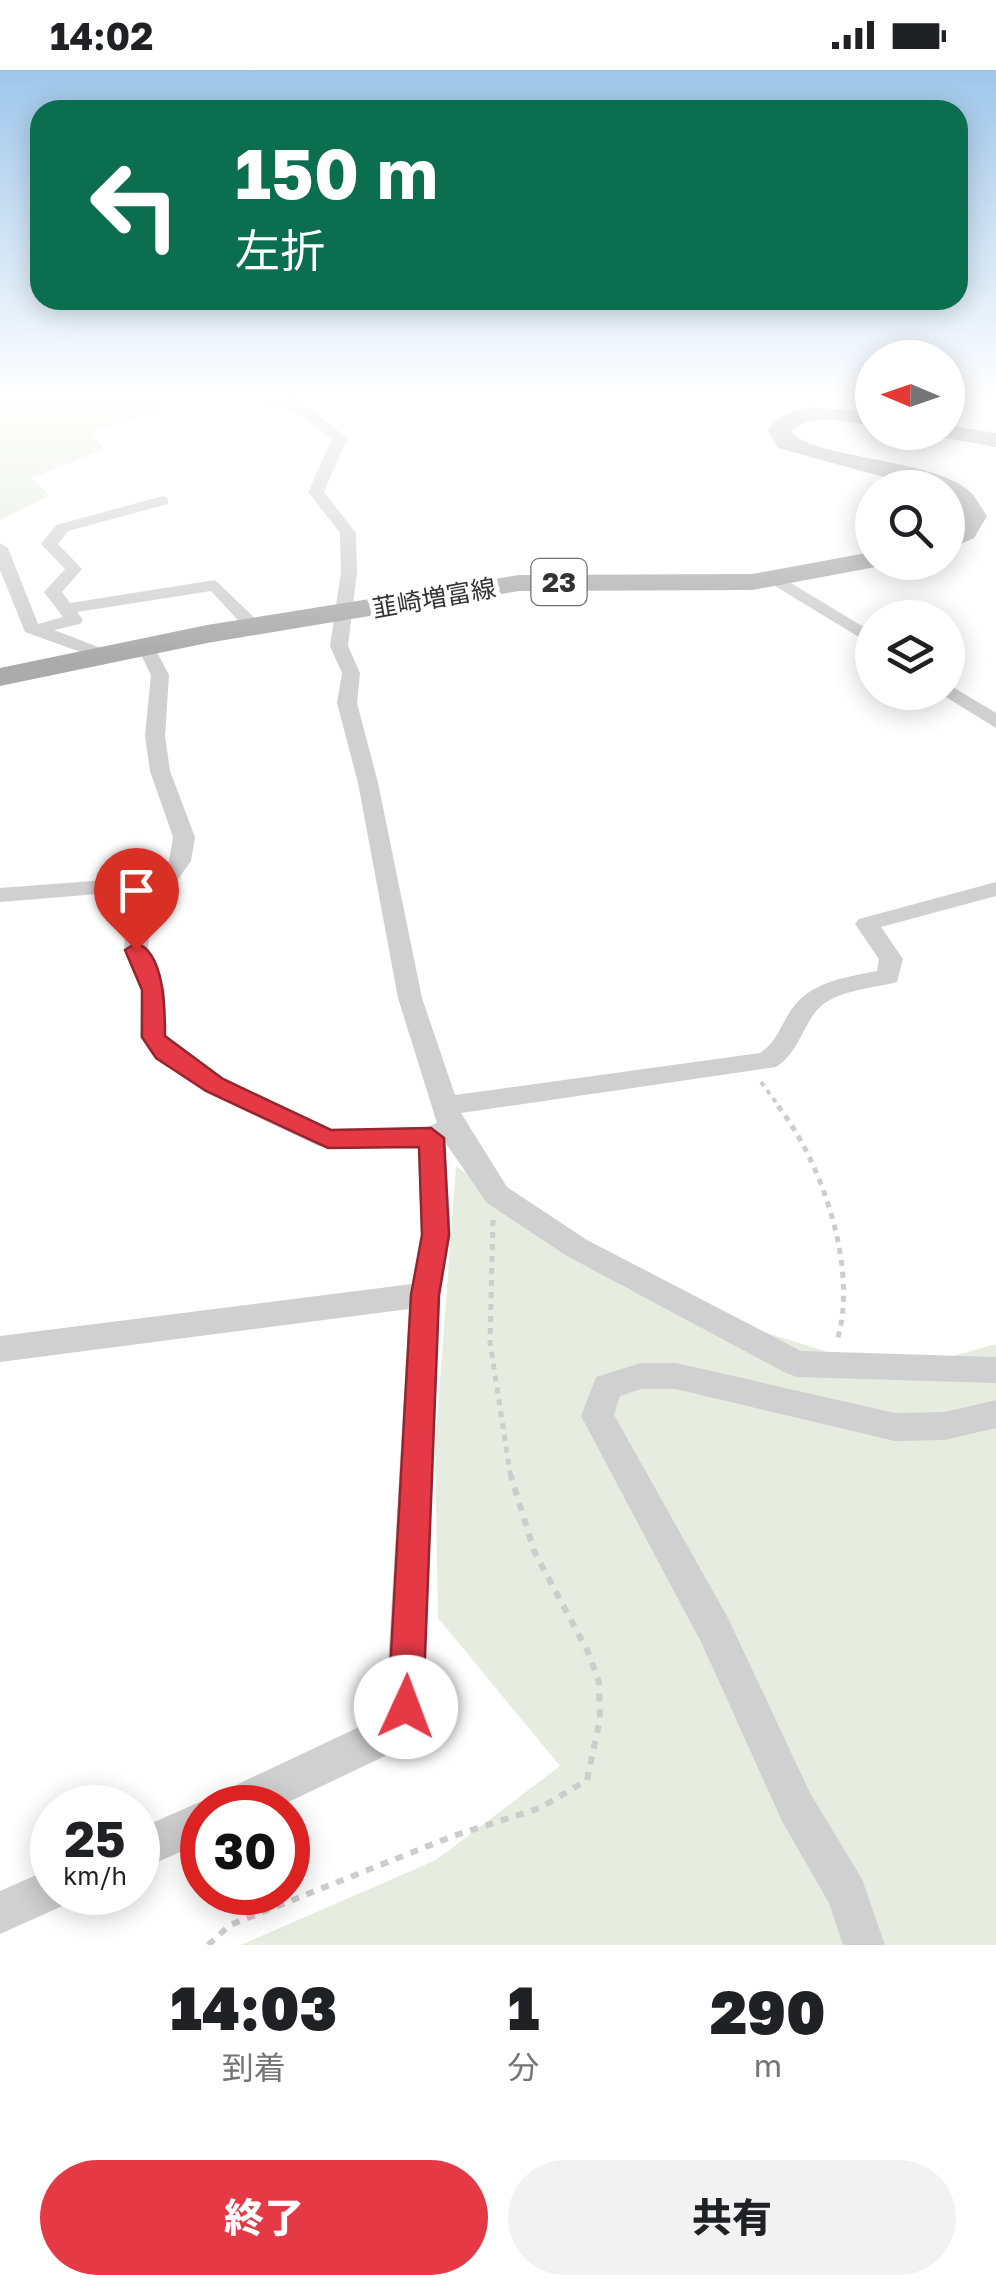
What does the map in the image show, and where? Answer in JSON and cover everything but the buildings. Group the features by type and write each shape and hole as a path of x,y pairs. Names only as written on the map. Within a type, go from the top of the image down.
{"main road":[{"path":"965,503 974,516 965,531"},
{"name":"韮崎増富線","path":"0,677 145,645 520,583 776,580 855,564"}],"street":[{"path":"280,1785 371,1742 406,1707 425,1295 436,1235 443,1124 401,964 368,783 348,703 351,672 339,646 348,533 316,492 320,484"},
{"path":"34,630 74,620 53,592 74,568 49,544 62,528 164,501"},
{"path":"0,548 8,596 34,630 100,654"},
{"path":"776,580 855,629"},
{"path":"66,609 216,585 254,627"},
{"path":"145,645 160,676 155,736 160,771 184,837 180,862 137,934 136,950 153,990 153,1037 165,1052 214,1085 328,1139 443,1124 766,1061 785,1050 808,1005 820,994 888,976 891,959 867,924 996,889"},
{"path":"965,701 996,722"},
{"path":"0,894 167,882"},
{"path":"443,1124 497,1195 589,1254 797,1364 996,1370"},
{"path":"0,1350 425,1295"},
{"path":"864,1945 848,1894 796,1807 715,1632 597,1416 607,1387 641,1376 676,1376 896,1427 945,1426 996,1414"},
{"path":"0,1913 30,1899"}],"path":[{"path":"748,1064 813,1157 822,1185 837,1258 843,1327 840,1340 828,1347"},
{"path":"208,1945 230,1924 453,1836 540,1808 587,1780 600,1732 599,1679 534,1551 506,1449 487,1292 488,1250 497,1195"}],"shaded area":[{"path":"0,484 37,484 49,496 0,520"},
{"path":"456,1166 627,1289 853,1360 939,1360 996,1344 996,1945 241,1945 436,1860 560,1766 438,1618 435,1447"}],"route":[{"path":"136,950 153,990 153,1037 165,1052 214,1085 328,1139 344,1142 431,1138 436,1235 425,1295 406,1707"}]}
